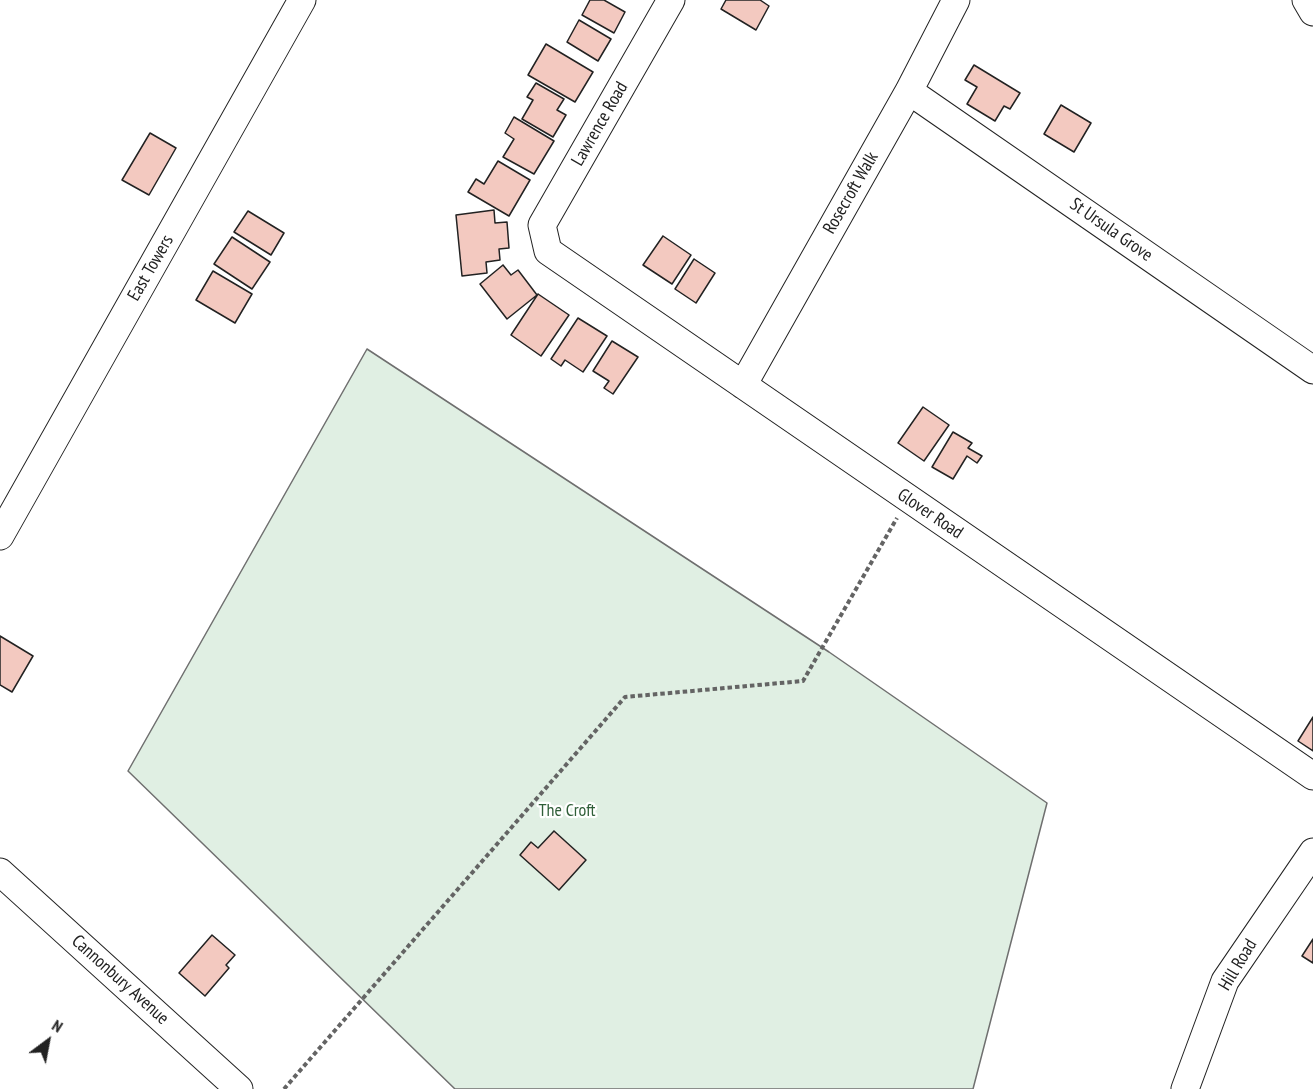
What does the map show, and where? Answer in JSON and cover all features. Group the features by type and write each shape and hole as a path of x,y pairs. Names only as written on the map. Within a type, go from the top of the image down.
{"street":[{"name":"East Towers","path":"0,536 303,0"},
{"name":"Lawrence Road","path":"548,250 542,225 671,0"},
{"name":"Rosecroft Walk","path":"743,385 909,92 956,0"},
{"path":"1306,0 1313,12"},
{"name":"St Ursula Grove","path":"909,92 1313,369"},
{"name":"Glover Road","path":"548,250 908,500 1313,776"},
{"name":"Hill Road","path":"1185,1089 1224,981 1313,852"},
{"name":"Cannonbury Avenue","path":"0,872 239,1089"}],"path":[{"path":"284,1089 625,697 802,681 908,500"}],"green space":[{"name":"The Croft","path":"367,349 829,652 1047,803 973,1089 455,1089 128,771"}],"building":[{"path":"590,0 604,0 625,12 614,33 582,15"},
{"path":"726,0 760,0 769,6 756,30 721,9"},
{"path":"579,20 611,39 598,61 567,42"},
{"path":"546,44 593,72 575,102 528,75"},
{"path":"974,65 1020,93 1010,109 1004,106 995,121 967,104 977,87 965,80"},
{"path":"536,83 564,99 557,110 566,115 553,137 522,119 533,100 527,97"},
{"path":"1061,105 1091,123 1074,152 1044,134"},
{"path":"514,117 554,141 534,174 503,157 514,139 505,133"},
{"path":"150,133 176,148 149,195 122,180"},
{"path":"498,161 530,180 509,216 468,192 476,179 484,184"},
{"path":"494,210 495,223 507,222 509,248 499,249 500,260 486,262 487,273 462,276 456,215"},
{"path":"248,211 284,233 271,255 234,232"},
{"path":"663,236 691,255 672,284 643,265"},
{"path":"232,237 270,262 252,289 214,264"},
{"path":"694,259 715,273 696,303 675,289"},
{"path":"503,265 511,275 518,270 537,295 507,319 480,284"},
{"path":"213,271 252,294 235,323 196,300"},
{"path":"538,294 569,315 541,356 511,335"},
{"path":"578,318 607,336 583,372 565,360 561,366 551,359"},
{"path":"612,341 638,357 613,394 604,388 609,381 593,371"},
{"path":"923,407 949,425 924,461 898,443"},
{"path":"953,432 972,443 968,448 982,456 977,463 967,456 953,479 932,467"},
{"path":"0,636 33,656 12,692 0,685"},
{"path":"1313,717 1313,751 1298,741"},
{"path":"554,831 586,860 559,890 520,855 531,842 538,848"},
{"path":"212,935 235,955 226,965 229,968 205,996 179,973"},
{"path":"1313,939 1313,963 1302,956"}]}
